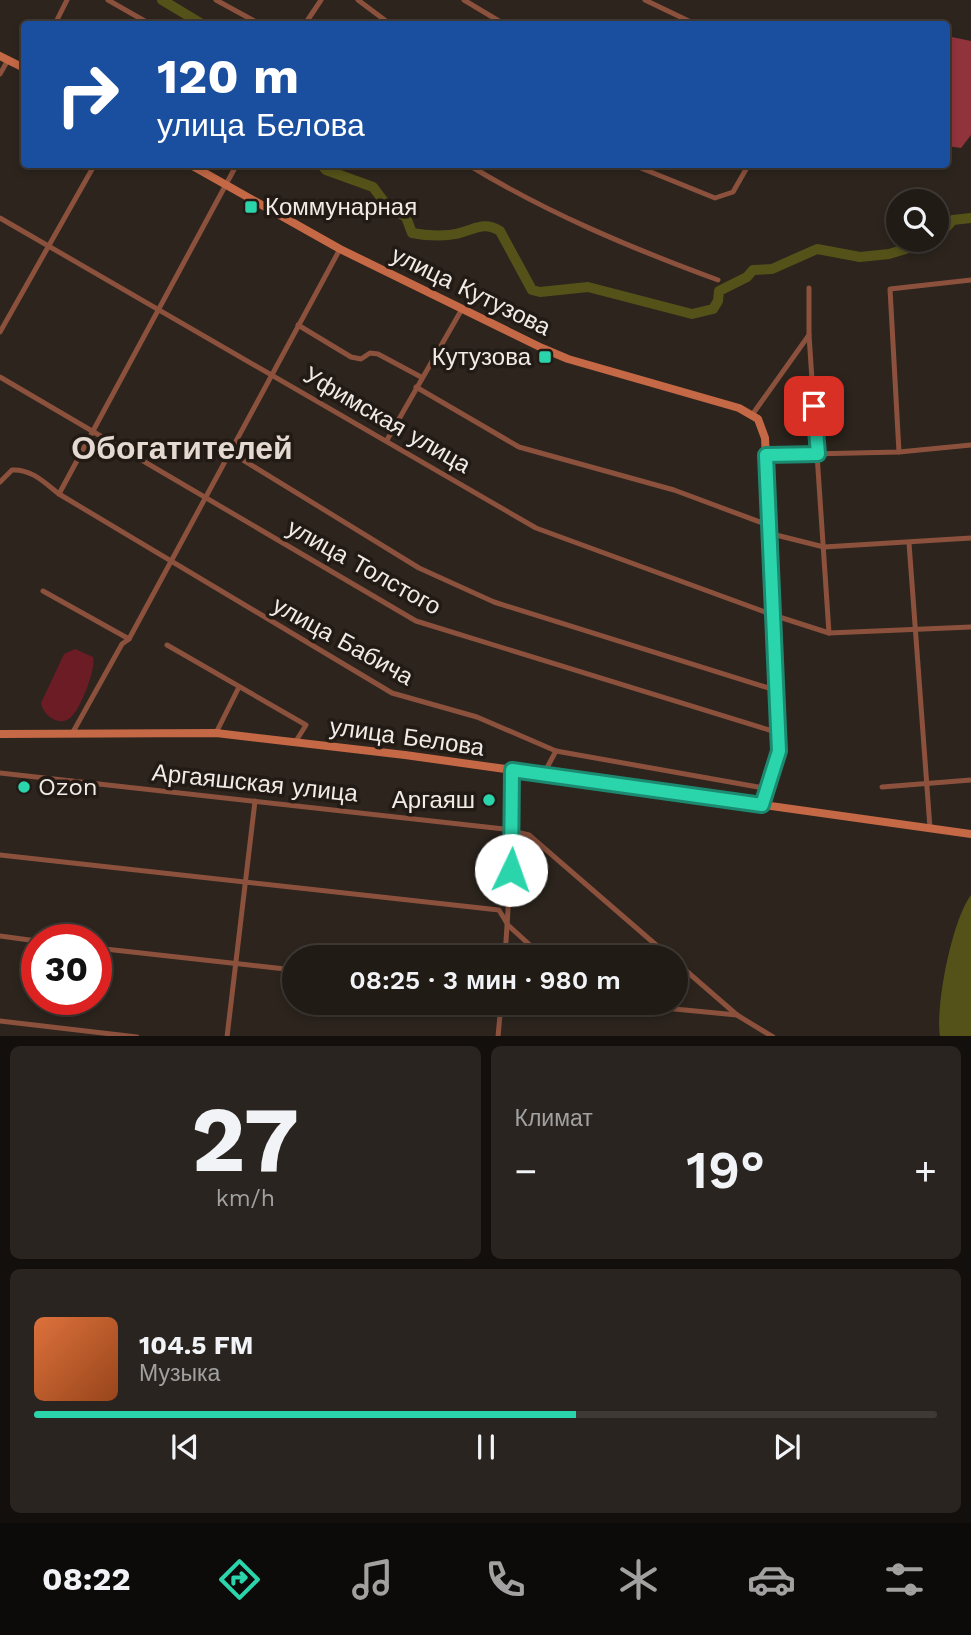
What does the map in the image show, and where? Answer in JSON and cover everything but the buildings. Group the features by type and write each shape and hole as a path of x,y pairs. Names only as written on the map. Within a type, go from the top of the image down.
{"main road":[{"path":"4,58 21,66"},
{"name":"улица Кутузова","path":"196,168 340,249 568,359 739,408 752,415"},
{"path":"752,415 763,429 766,455 778,691 779,751 762,805"},
{"name":"улица Белова","path":"0,734 216,733 296,741 971,834"}],"street":[{"path":"57,21 68,0"},
{"path":"108,0 144,21"},
{"path":"216,0 254,21"},
{"path":"307,21 321,0"},
{"path":"358,0 386,21"},
{"path":"464,0 499,21"},
{"path":"645,0 689,21"},
{"path":"0,74 4,58"},
{"path":"0,332 93,168"},
{"path":"60,495 235,168"},
{"path":"474,168 519,196 592,231 718,280"},
{"path":"640,168 704,196 724,197 733,192 747,168"},
{"name":"Уфимская улица","path":"0,218 536,528 828,633 971,627"},
{"path":"73,732 122,644 129,639 340,249"},
{"path":"899,452 890,289 971,280"},
{"path":"809,288 809,335 828,633"},
{"path":"387,440 462,309"},
{"path":"298,325 351,356 361,359 370,353 378,355 421,377"},
{"path":"752,415 809,335"},
{"name":"улица Толстого","path":"0,377 416,621 779,733"},
{"path":"416,387 519,447 674,490 768,529 824,547 971,538"},
{"path":"766,455 899,452 971,445"},
{"path":"230,452 419,568 494,602 778,691"},
{"name":"улица Бабича","path":"0,482 12,470 24,470 37,476 60,495 392,693 477,717 556,751 758,787 769,786"},
{"path":"909,543 930,828"},
{"path":"43,591 129,639"},
{"name":"улица Белова","path":"167,645 306,725 296,741"},
{"path":"216,733 239,687"},
{"path":"543,775 556,751"},
{"path":"506,945 513,831 512,770"},
{"name":"Аргаяшская улица","path":"0,773 513,831 529,835 656,945"},
{"path":"882,787 971,780"},
{"path":"227,1036 255,801"},
{"path":"0,855 499,910 509,925 531,945"},
{"path":"0,936 21,939"},
{"path":"112,950 282,969"},
{"path":"688,973 737,1016 772,1036"},
{"path":"688,1011 737,1016"},
{"path":"498,1036 500,1015"},
{"path":"0,1021 128,1036"}],"shaded area":[{"path":"950,37 971,41 971,135 961,148 950,146"},
{"path":"75,649 93,657 90,679 74,714 65,720 56,720 48,715 41,703 64,654"},
{"path":"971,895 971,1036 940,1036 940,1005 946,964 957,923"}],"waterway":[{"path":"162,0 197,21"},
{"path":"324,168 373,187 388,207 406,217 412,233 444,235 485,226 495,228 500,231 532,290 540,292 588,287 692,314 713,309 718,301 719,291 747,277 753,270 772,269 817,249 860,257 896,252"},
{"path":"949,224 953,220 971,218"}],"place":[{"name":"Коммунарная","path":"251,207"},
{"name":"Кутузова","path":"545,357"},
{"name":"Ozon","path":"24,787"},
{"name":"Аргаяш","path":"489,800"}],"district":[{"name":"Обогатителей","path":"182,448"}],"route":[{"path":"511,870 512,770 762,805 774,775 779,751 766,455 818,454 814,406"}]}
